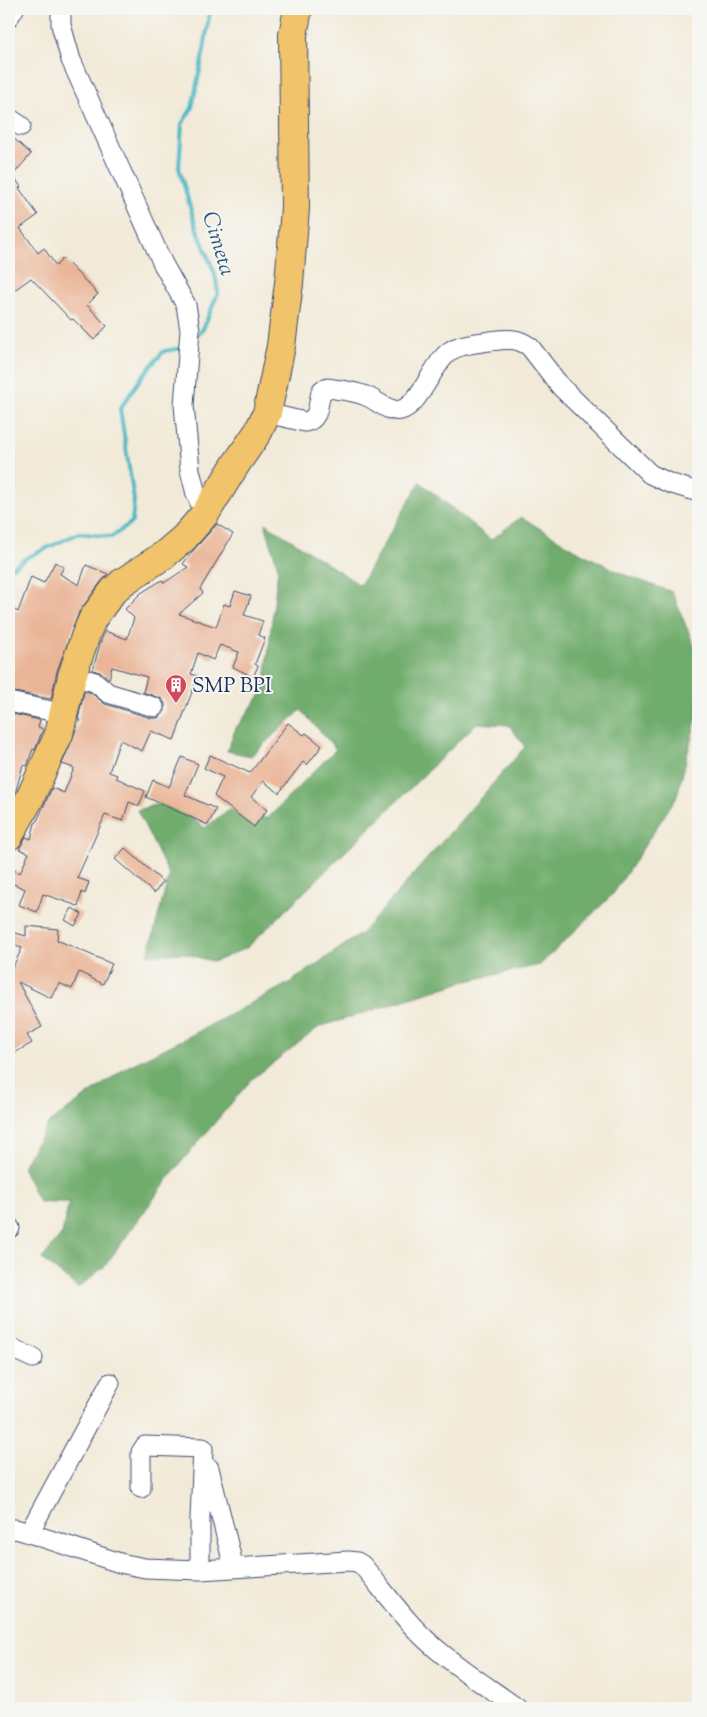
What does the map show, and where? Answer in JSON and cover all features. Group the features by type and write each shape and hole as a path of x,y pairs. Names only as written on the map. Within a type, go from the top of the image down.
{"highway":[{"path":"9,836 30,798 59,734 72,676 86,634 102,603 123,582 164,555 184,538 205,514 258,432 267,413 281,346 295,208 294,35 298,9"}],"street":[{"path":"9,17 14,9"},
{"path":"61,9 61,25 71,60 163,264 186,305 190,330 184,405 190,470 196,494 205,514"},
{"path":"267,413 310,422 316,416 318,400 322,390 328,388 365,395 391,410 404,409 412,402 439,362 449,352 480,342 513,338 530,347 561,387 650,474 669,483 698,492"},
{"path":"72,676 95,682 108,693 154,708"},
{"path":"9,702 65,714"},
{"path":"9,1347 33,1358"},
{"path":"29,1533 110,1383"},
{"path":"141,1488 141,1452 145,1446 203,1448"},
{"path":"200,1570 203,1448"},
{"path":"203,1448 234,1568"},
{"path":"9,1530 29,1533 120,1563 144,1568 200,1570 357,1562 362,1565 414,1628 486,1687 517,1708"}],"green space":[{"path":"420,482 491,540 521,517 583,554 625,575 672,592 698,655 698,712 677,796 613,894 540,965 462,982 319,1027 251,1080 173,1172 105,1266 78,1288 42,1259 62,1234 69,1202 39,1202 22,1167 49,1123 127,1067 289,983 362,933 525,747 509,725 477,723 248,947 214,962 184,953 148,955 169,875 137,810 169,801 205,828 239,801 267,819 336,749 301,710 251,756 227,751 236,728 264,690 278,568 265,523 360,585"}],"building":[{"path":"9,134 31,154 13,175 21,187 19,188 38,215 20,228 38,253 44,248 56,266 63,258 98,294 87,305 107,326 94,340 73,319 71,320 31,278 9,294"},
{"path":"217,524 233,534 200,589 203,593 179,614 216,627 224,604 230,606 235,591 251,596 244,615 263,621 258,635 265,638 255,664 258,666 253,677 233,667 239,652 220,645 213,660 198,653 191,674 198,676 174,740 151,731 142,751 120,740 109,772 117,775 116,778 145,791 139,806 129,802 123,821 105,815 77,878 89,882 85,894 82,892 78,906 43,894 37,912 19,905 25,889 9,882 9,868 20,873 29,853 19,849 26,837 31,839 35,823 52,788 64,793 74,768 62,764 80,720 78,720 84,692 90,692 105,704 151,718 161,716 165,711 165,704 162,699 143,692 147,677 112,667 109,679 102,673 93,670 105,631 127,639 134,618 125,609 141,593 162,580 164,583 188,567 183,564"},
{"path":"55,562 64,567 60,574 79,585 86,565 108,574 79,612 57,671 51,699 9,691 9,607 18,612 31,577 44,583"},
{"path":"9,713 40,720 38,727 43,729 27,766 23,765 16,790 9,804"},
{"path":"288,723 304,735 306,733 322,746 307,765 303,762 279,793 263,781 251,797 267,810 254,827 214,796 223,777 204,768 210,755 250,773"},
{"path":"182,757 198,764 185,795 216,809 208,825 146,797 153,780 169,787"},
{"path":"125,848 163,882 154,893 115,859"},
{"path":"72,908 82,914 75,926 65,920"},
{"path":"26,926 58,929 57,940 112,964 103,984 79,972 72,989 59,983 51,998 18,982 42,1027 27,1035 32,1043 9,1056 9,964 10,967 13,967 22,948 9,944 9,931 26,936"}],"waterway":[{"name":"Cimeta","path":"197,335 203,329 218,293 215,274 195,224 179,168 182,124 192,108 210,9"},
{"name":"Cimeta","path":"9,569 28,557 79,533 111,537 132,522 134,500 120,409 143,375 164,351 183,348"}],"place":[{"name":"SMP BPI","path":"176,704"}]}
